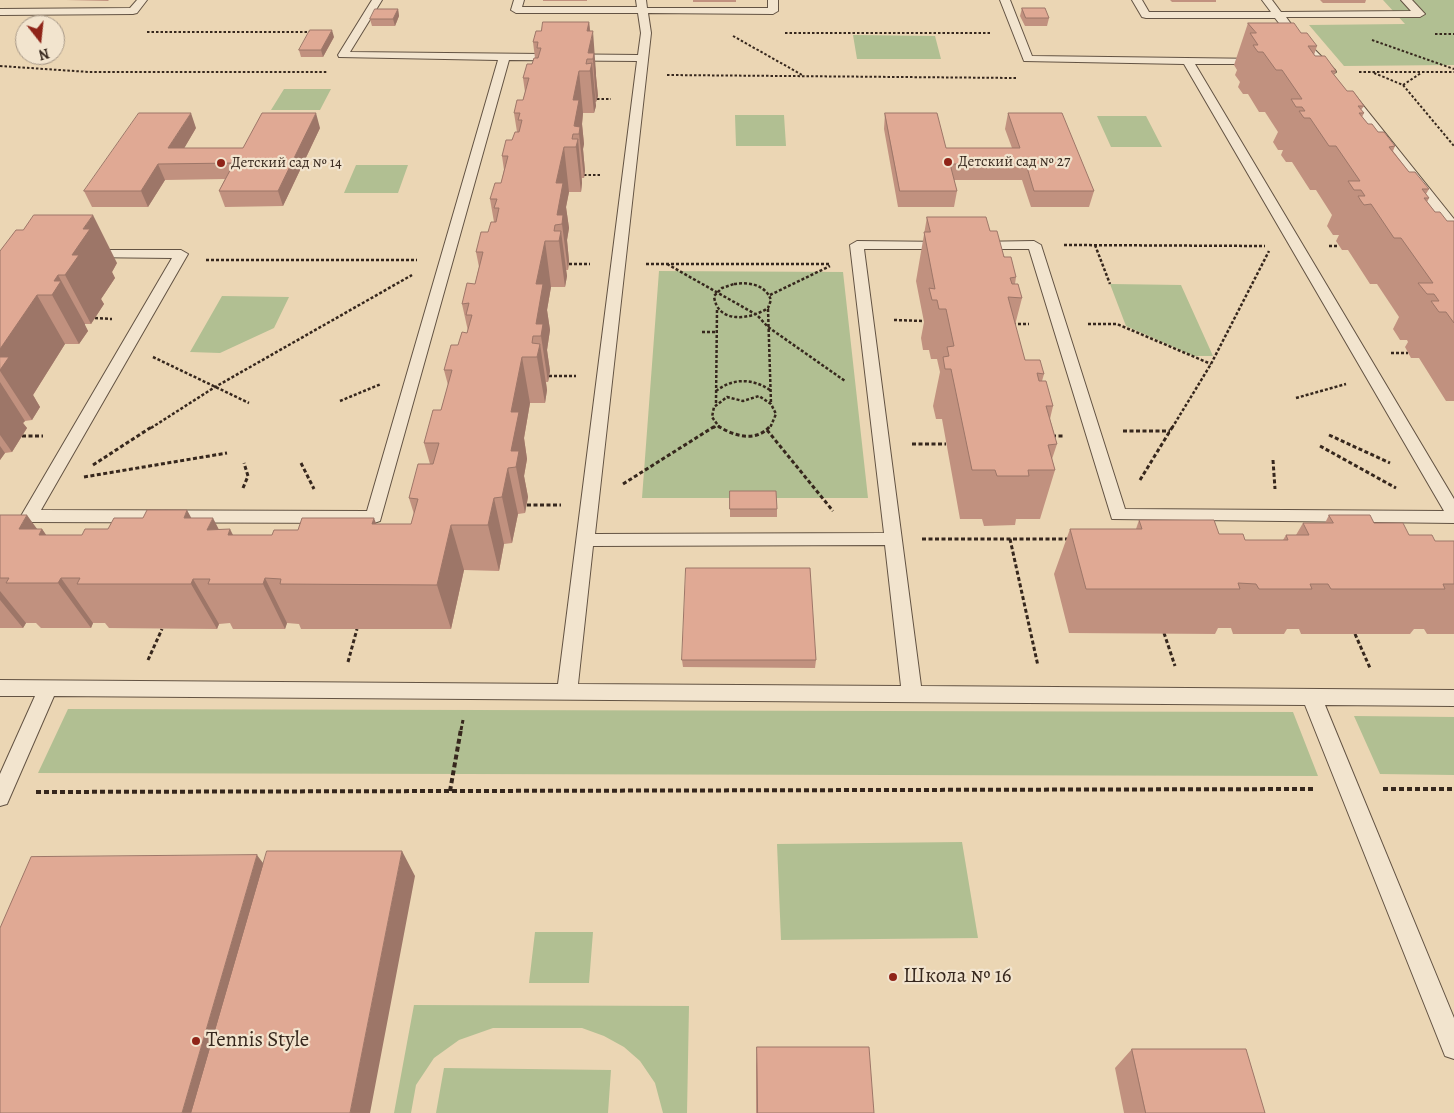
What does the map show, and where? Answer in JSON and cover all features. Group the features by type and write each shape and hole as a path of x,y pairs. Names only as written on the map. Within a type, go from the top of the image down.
{"lane":[{"path":"2,14 15,0"},
{"path":"2,14 133,11 142,0"},
{"path":"377,0 343,55 643,58"},
{"path":"519,0 516,10 642,5 691,10 773,10 773,0"},
{"path":"1005,0 1028,59 1274,61"},
{"path":"1137,0 1146,15 1420,14 1406,0"},
{"path":"1267,0 1293,34 1322,62 1336,79 1454,228"},
{"path":"567,692 642,74 646,33 642,5"},
{"path":"71,254 181,254 29,516 374,517 416,370 442,260 504,58"},
{"path":"912,694 857,245 1034,245 1118,515 1454,515 1188,61"},
{"path":"1300,61 1322,62"},
{"path":"586,540 894,540"},
{"path":"0,688 1454,698"},
{"path":"1,794 48,689"},
{"path":"1311,696 1454,1047"}],"path":[{"path":"691,10 805,76"},
{"path":"1372,40 1454,70"},
{"path":"0,66 89,72 334,72"},
{"path":"1336,79 1371,72 1454,70"},
{"path":"1371,72 1403,85 1454,146"},
{"path":"1403,85 1422,72"},
{"path":"642,74 1022,78"},
{"path":"1034,245 1271,246 1211,364 1118,515"},
{"path":"1095,245 1110,284"},
{"path":"178,260 442,260"},
{"path":"86,469 214,387 442,260"},
{"path":"619,264 832,264 770,295"},
{"path":"666,264 757,315 768,327 877,403"},
{"path":"741,283 756,285 770,295 768,327 770,390 771,404 776,414 772,425 761,433 745,437 728,434 716,426 712,415 716,404 718,309 714,300 717,292 728,285 741,283"},
{"path":"718,309 735,317 757,315 768,308"},
{"path":"1058,324 1117,324 1211,364"},
{"path":"702,332 717,332"},
{"path":"128,346 249,403"},
{"path":"340,401 416,370"},
{"path":"1296,398 1374,377"},
{"path":"716,391 728,384 743,381 758,383 770,390"},
{"path":"716,404 727,397 743,401 759,396 771,404"},
{"path":"590,505 716,426"},
{"path":"767,430 856,539"},
{"path":"1092,431 1170,431"},
{"path":"1329,435 1358,450 1434,480"},
{"path":"882,444 946,444"},
{"path":"1320,446 1401,491"},
{"path":"80,478 227,453"},
{"path":"1010,539 1044,695"},
{"path":"894,540 1077,539"},
{"path":"450,791 468,691"},
{"path":"1,794 1454,789"}],"green space":[{"path":"1383,0 1454,0 1454,65 1344,66 1309,25 1405,24"},
{"path":"853,35 935,36 941,59 857,59"},
{"path":"284,89 331,89 320,110 271,110"},
{"path":"735,115 784,115 786,146 736,146"},
{"path":"1097,116 1146,116 1162,147 1111,147"},
{"path":"356,165 408,165 398,193 344,193"},
{"path":"659,271 843,272 868,498 642,498"},
{"path":"1110,284 1181,285 1213,356 1194,356 1126,326"},
{"path":"222,296 289,297 274,328 220,353 190,352"},
{"path":"68,709 1293,712 1318,776 38,773"},
{"path":"1354,716 1454,717 1454,775 1380,774"},
{"path":"962,842 978,938 781,940 777,844"},
{"path":"535,932 593,932 589,983 529,983"},
{"path":"414,1005 689,1006 687,1113 663,1113 655,1083 640,1061 624,1047 604,1036 582,1028 493,1028 459,1040 434,1058 416,1085 411,1113 394,1113"},
{"path":"444,1068 611,1070 608,1113 436,1113"}],"building":[{"path":"1022,8 1045,8 1049,18 1026,18"},
{"path":"375,9 398,9 393,19 370,19"},
{"path":"543,22 589,22 587,31 593,31 588,53 594,53 593,59 587,59 586,64 592,63 590,71 579,71 573,100 579,100 574,126 580,127 579,134 573,134 572,139 578,139 576,147 564,147 556,183 563,183 557,215 563,215 562,224 555,225 554,231 561,231 559,241 545,241 536,284 543,284 536,324 543,324 541,336 533,336 532,343 540,344 537,357 522,357 511,412 519,412 511,451 519,451 516,467 508,468 502,497 494,498 488,525 451,525 437,585 280,584 281,579 265,578 263,584 208,584 210,579 193,579 191,584 77,584 80,578 61,578 58,583 6,583 9,578 0,578 0,515 27,515 19,529 42,529 39,535 82,535 85,529 108,529 114,518 143,518 147,510 187,510 184,518 213,518 207,530 230,529 228,535 272,535 274,530 298,530 302,518 374,518 372,524 411,524 418,499 409,498 418,464 433,464 439,443 424,443 433,410 441,410 452,370 444,370 451,345 458,345 462,332 467,333 472,315 466,315 469,303 462,304 467,283 475,284 483,252 476,252 481,232 488,232 491,222 496,222 499,208 494,208 497,199 490,199 495,183 501,183 508,156 502,156 506,140 512,140 515,132 519,132 522,120 518,120 520,113 514,113 517,100 523,100 529,78 523,78 527,64 532,64 534,58 538,58 541,48 537,48 538,42 533,42 536,31 541,31"},
{"path":"1248,23 1294,23 1301,33 1307,33 1317,46 1308,46 1315,56 1325,56 1336,71 1331,71 1347,91 1353,91 1364,106 1358,106 1364,113 1359,113 1378,132 1384,132 1395,146 1389,147 1409,172 1415,172 1429,189 1422,189 1429,198 1424,198 1435,212 1440,212 1447,221 1454,221 1454,323 1446,312 1439,312 1431,301 1439,301 1434,294 1427,294 1418,283 1433,283 1401,238 1394,238 1371,204 1364,205 1361,201 1358,196 1365,196 1361,190 1354,190 1348,181 1360,181 1336,146 1329,146 1310,118 1304,118 1299,111 1305,111 1302,107 1296,107 1291,99 1302,99 1282,70 1276,70 1263,52 1258,52 1255,48 1253,45 1258,45 1250,33 1256,33"},
{"path":"310,30 332,30 321,50 299,50"},
{"path":"139,113 191,113 168,148 243,148 262,113 316,113 278,191 219,191 234,163 158,164 141,191 84,191"},
{"path":"885,113 937,113 946,148 1020,148 1008,113 1062,113 1094,191 1034,191 1026,164 950,164 957,191 900,191"},
{"path":"34,215 93,215 83,229 90,229 72,255 79,255 65,275 58,275 54,281 61,281 52,295 37,295 0,349 0,251 16,230 23,230"},
{"path":"927,217 986,217 990,231 997,231 1004,257 1011,257 1016,277 1010,278 1012,284 1018,284 1022,298 1008,297 1025,360 1040,360 1044,374 1037,373 1039,381 1046,381 1053,406 1046,406 1057,444 1048,445 1055,470 1028,470 1029,476 997,476 995,470 972,470 951,369 945,369 943,357 949,356 947,347 954,346 946,309 939,309 937,300 932,300 929,288 935,289 924,232 930,232"},
{"path":"0,357 9,357 0,370"},
{"path":"730,491 776,491 777,509 730,509"},
{"path":"1329,515 1370,515 1374,523 1403,523 1409,535 1432,535 1435,541 1454,541 1454,584 1443,584 1445,589 1331,589 1328,584 1310,584 1312,589 1259,589 1256,584 1238,583 1240,589 1086,589 1070,529 1142,529 1139,520 1214,520 1219,534 1243,534 1245,540 1288,540 1286,535 1309,535 1303,523 1333,523"},
{"path":"686,568 810,568 816,660 682,660"},
{"path":"267,851 402,851 350,1113 191,1113"},
{"path":"257,855 182,1113 0,1113 0,928 31,857"},
{"path":"757,1047 869,1047 874,1113 758,1113"},
{"path":"1132,1049 1246,1049 1265,1113 1146,1113"}],"place":[{"name":"Детский сад № 27","path":"948,162"},
{"name":"Детский сад № 14","path":"221,163"},
{"name":"Школа № 16","path":"893,977"},
{"name":"Tennis Style","path":"196,1041"}]}
